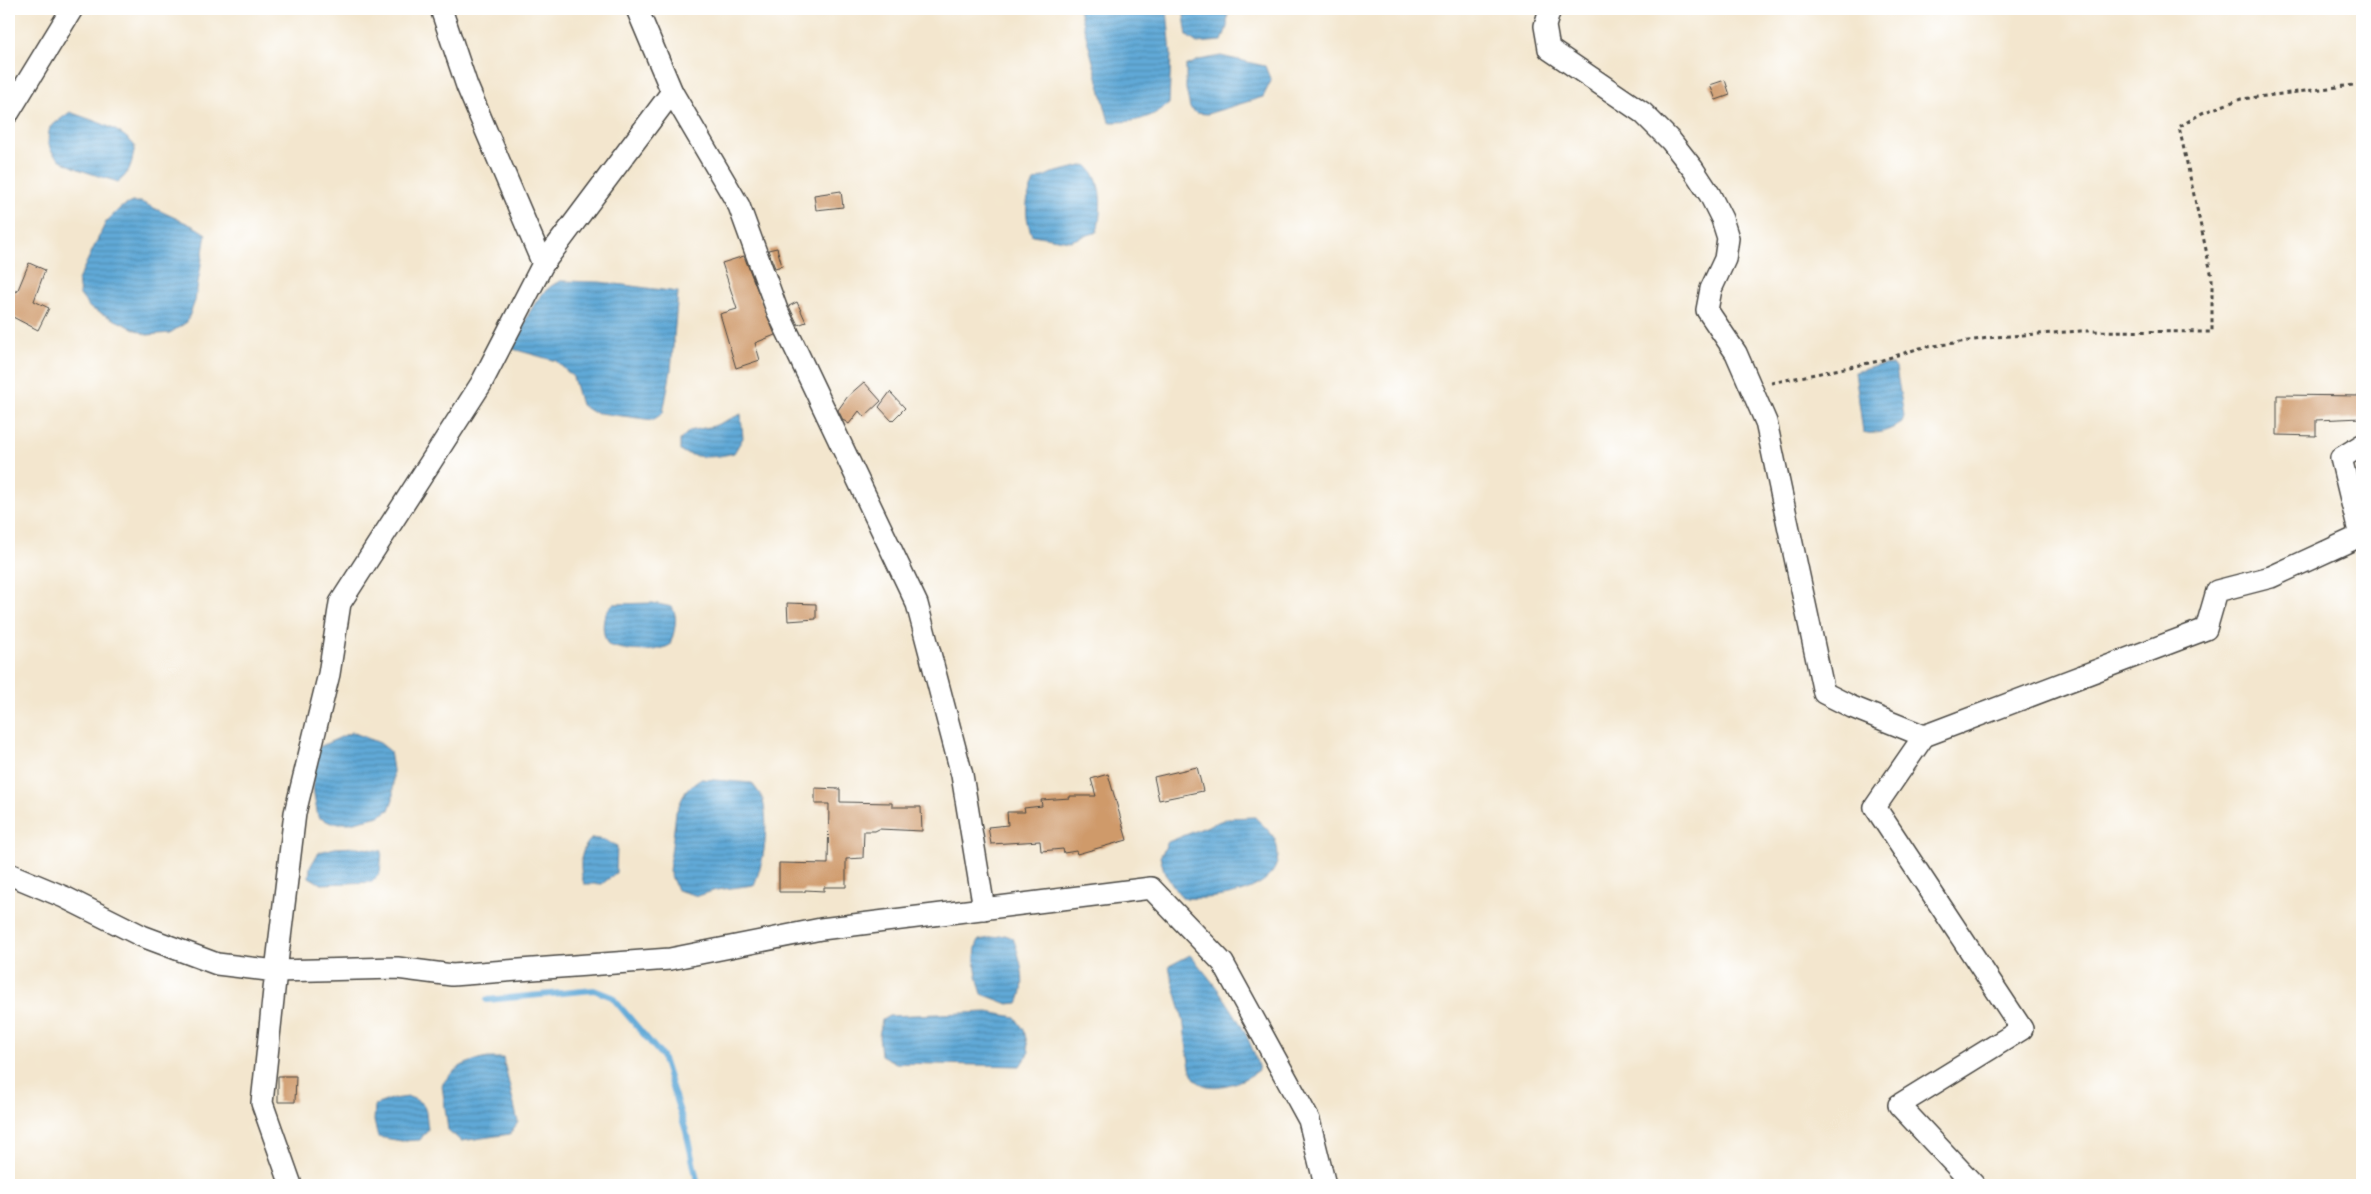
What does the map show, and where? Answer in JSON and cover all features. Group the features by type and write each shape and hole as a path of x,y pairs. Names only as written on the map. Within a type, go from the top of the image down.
{"street":[{"path":"9,112 72,9"},
{"path":"440,9 467,86 543,264"},
{"path":"637,9 672,92 739,206 777,310 917,604 962,775 984,909"},
{"path":"1550,9 1545,26 1549,49 1643,114 1671,141 1693,169 1710,195 1722,219 1728,238 1725,259 1711,288 1707,310 1736,353 1766,422 1824,693 1852,707 1924,736"},
{"path":"291,1185 262,1103 295,813 329,674 340,603 481,384 543,264 672,92"},
{"path":"1974,1185 1899,1105 2022,1029 1875,807 1924,736 2206,629 2216,591 2271,577 2360,536 2341,458 2362,444"},
{"path":"9,874 64,897 142,936 216,964 276,971 397,968 452,975 670,959 821,929 1151,888 1223,962 1309,1120 1325,1185"}],"path":[{"path":"1751,387 1878,361 1920,348 1995,337 2082,331 2212,332 2212,277 2180,127 2202,113 2241,98 2362,84"}],"water":[{"path":"1079,9 1167,9 1171,54 1169,104 1148,117 1109,122"},
{"path":"1183,9 1228,9 1227,27 1222,41 1197,43 1187,36"},
{"path":"1221,56 1265,66 1271,81 1263,97 1207,114 1196,113 1190,108 1186,89 1186,66 1199,60"},
{"path":"70,112 114,129 129,139 135,146 128,171 118,182 71,166 56,156 51,150 48,138 50,127"},
{"path":"1086,165 1092,171 1099,187 1100,215 1097,232 1070,241 1032,235 1028,221 1027,201 1034,181 1052,173"},
{"path":"132,202 141,202 206,234 195,301 187,322 170,333 147,335 90,308 80,295 78,280 106,222 120,208"},
{"path":"560,281 600,282 678,292 671,370 663,413 653,420 592,412 581,405 573,377 556,361 513,349 537,301 551,286"},
{"path":"1893,364 1896,368 1904,416 1902,423 1883,432 1863,432 1855,372 1876,366"},
{"path":"741,414 743,438 734,453 707,457 680,451 680,440 689,431 714,426"},
{"path":"653,603 672,607 674,611 675,626 670,645 656,650 639,651 608,645 604,635 603,623 606,613 613,604"},
{"path":"352,732 380,743 390,751 393,770 393,799 389,810 379,816 350,823 331,823 318,817 313,782 316,757 319,747"},
{"path":"701,779 752,783 763,800 766,821 765,843 761,865 754,885 716,890 698,896 677,890 669,871 676,812 686,790"},
{"path":"1255,817 1275,840 1278,857 1273,871 1263,882 1248,889 1213,897 1182,898 1165,874 1160,857 1168,842 1228,818"},
{"path":"592,838 604,840 617,846 616,873 602,884 584,884 582,878 582,854"},
{"path":"357,847 382,851 380,873 372,882 321,884 309,877 310,867 319,852 335,848"},
{"path":"1005,935 1013,938 1022,971 1021,996 1018,1003 1008,1004 982,994 977,974 975,952 979,940"},
{"path":"1190,955 1222,994 1248,1039 1254,1054 1259,1070 1235,1083 1216,1087 1207,1086 1199,1083 1191,1071 1183,1019 1169,966"},
{"path":"988,1012 1015,1017 1024,1030 1029,1052 1020,1066 896,1063 881,1055 879,1036 882,1020 889,1016"},
{"path":"503,1058 518,1122 510,1134 461,1141 448,1130 442,1085 456,1069 473,1061"},
{"path":"409,1097 420,1102 425,1108 428,1129 420,1140 402,1141 378,1137 374,1121 375,1105 391,1099"}],"building":[{"path":"1725,80 1730,95 1716,100 1710,85"},
{"path":"841,191 843,207 816,210 814,195"},
{"path":"777,248 782,266 775,268 768,250"},
{"path":"744,256 775,335 755,343 760,360 736,368 720,314 737,309 722,263"},
{"path":"29,263 45,270 34,301 49,308 38,330 9,315 9,288 17,292"},
{"path":"797,302 806,322 798,325 789,306"},
{"path":"864,382 881,401 864,417 859,411 849,424 843,420 838,410 848,396"},
{"path":"890,392 905,408 892,421 879,407"},
{"path":"2277,395 2362,396 2362,418 2316,420 2316,436 2277,435"},
{"path":"787,603 816,604 816,619 788,621"},
{"path":"1197,767 1203,791 1159,800 1154,777"},
{"path":"1108,774 1127,840 1077,854 1076,851 1064,853 1063,849 1041,851 1040,841 991,844 988,827 1008,825 1007,812 1025,812 1024,808 1042,806 1041,800 1070,798 1070,796 1096,796 1091,779"},
{"path":"815,788 840,789 840,802 892,803 892,807 921,807 922,831 879,829 864,831 863,858 846,859 846,887 824,887 824,891 779,892 779,863 828,864 829,804 815,804"},
{"path":"278,1076 296,1076 295,1102 278,1102"}],"waterway":[{"path":"487,1000 594,990 612,997 662,1056 686,1131 698,1185"}]}
